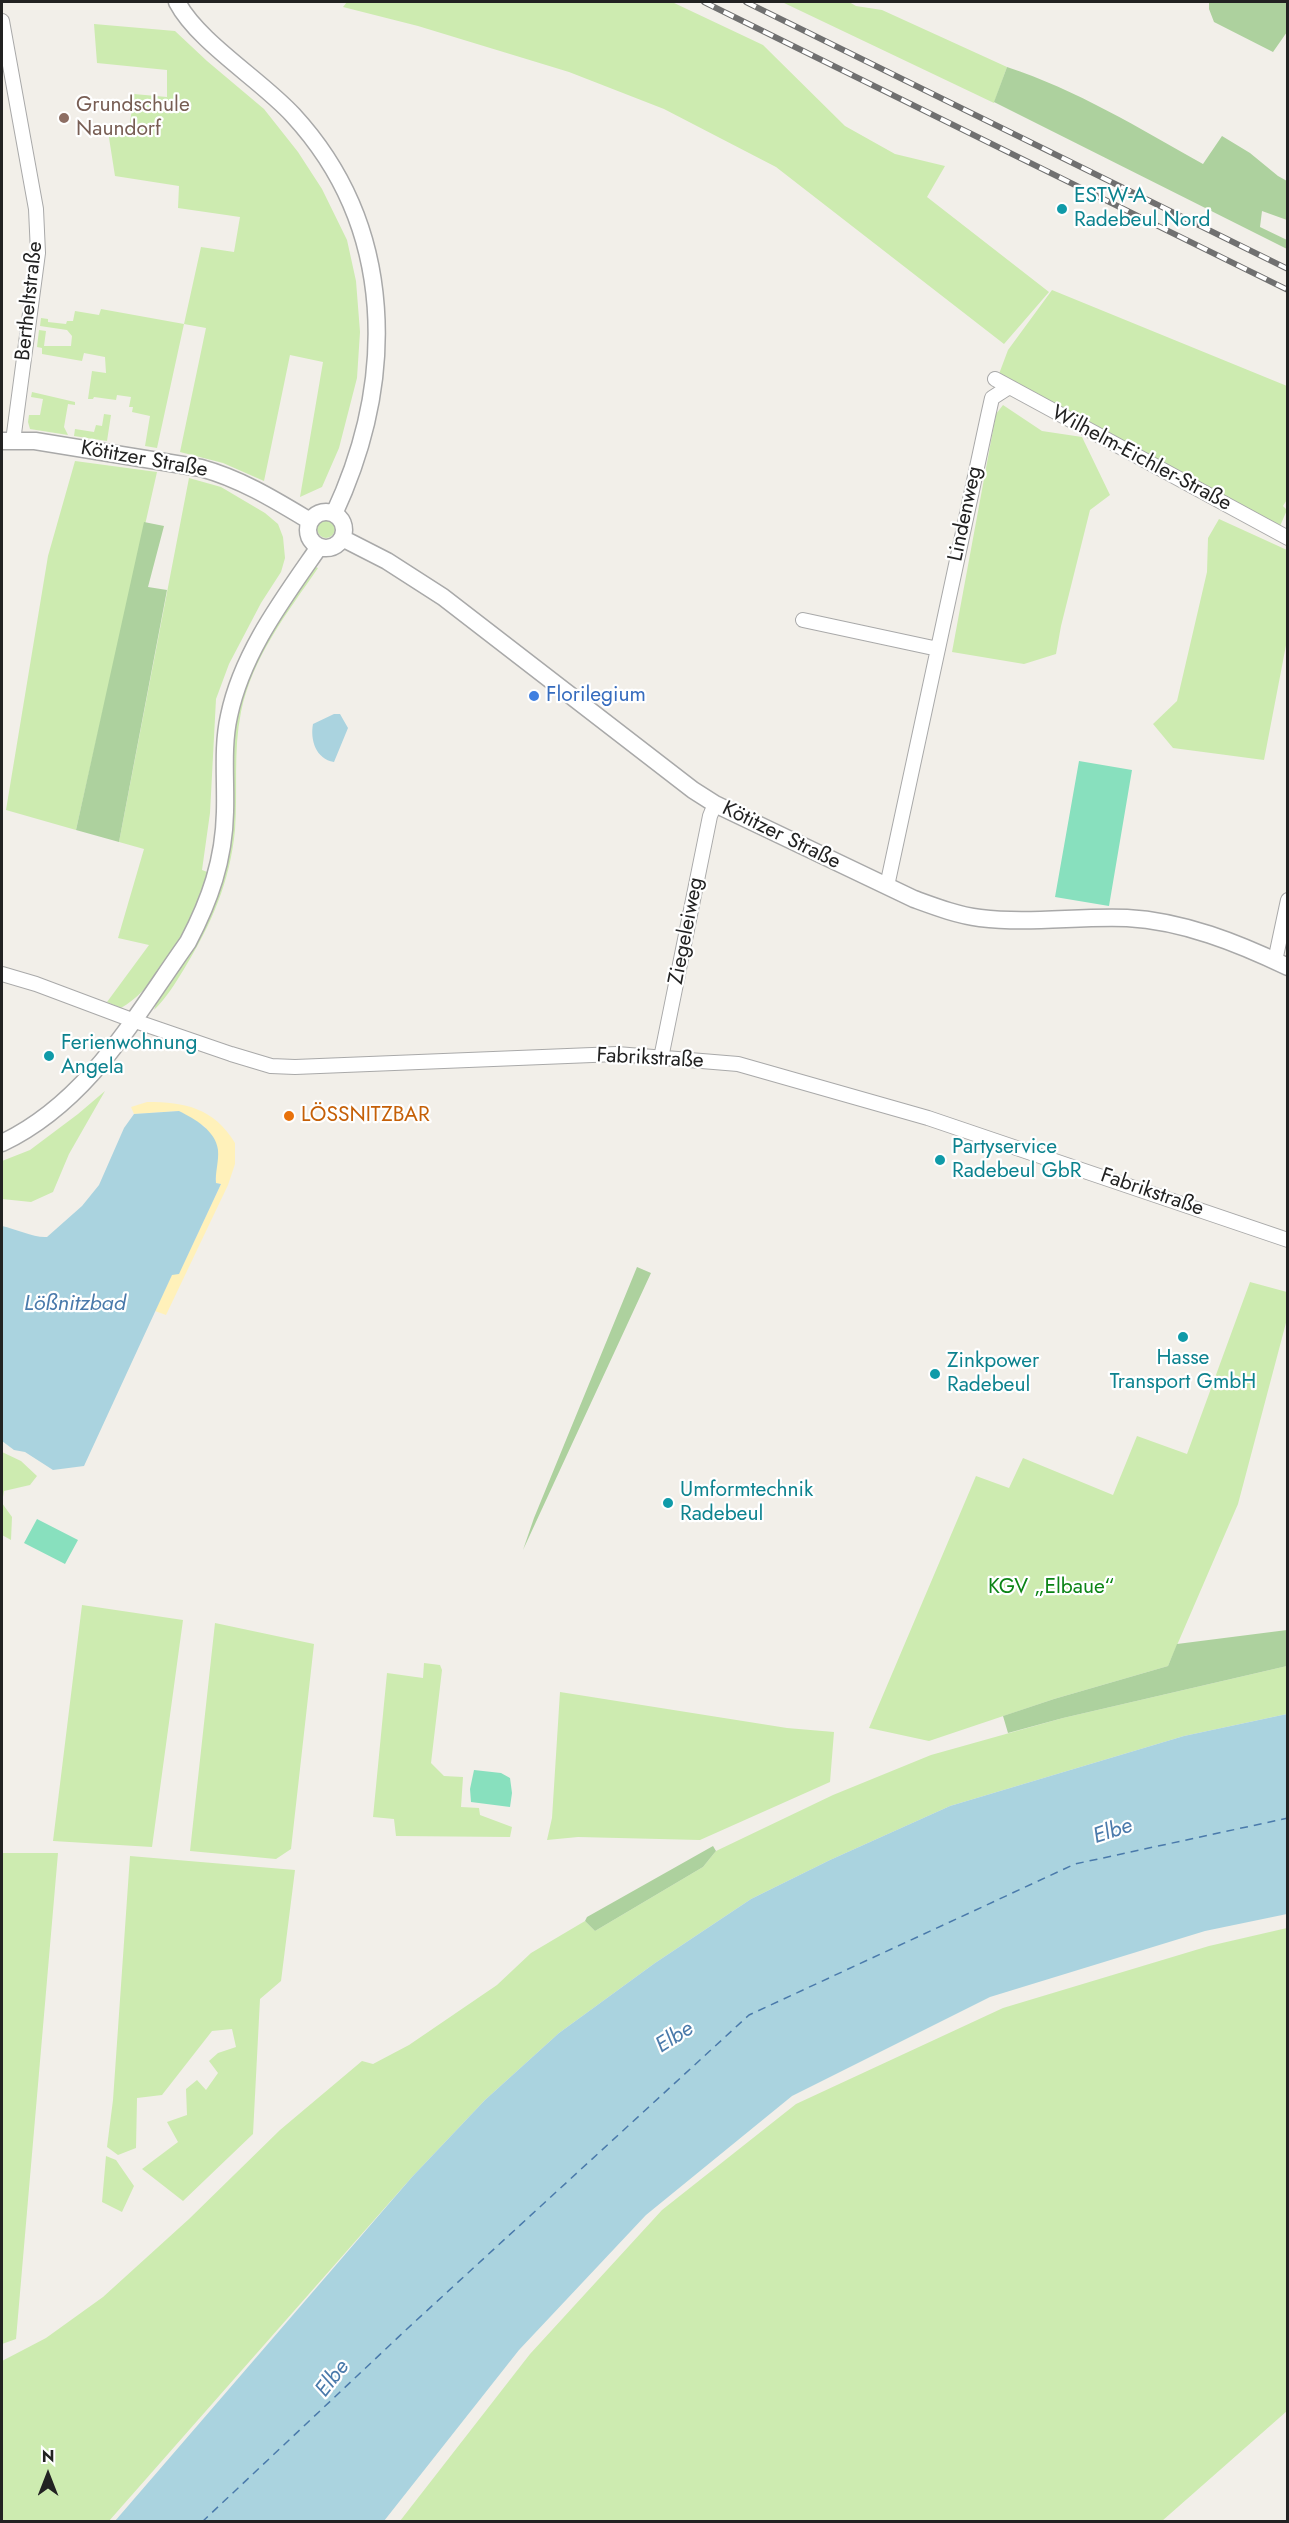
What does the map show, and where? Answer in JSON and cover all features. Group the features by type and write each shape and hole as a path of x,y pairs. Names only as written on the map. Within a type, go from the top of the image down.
{"street":[{"path":"177,2 202,33 277,100 313,138 337,174 356,213 364,237 378,312 375,373 356,458 334,514"},
{"name":"Bertheltstraße","path":"2,21 36,209 38,253 7,441"},
{"name":"Wilhelm-Eichler-Straße","path":"995,380 1287,538"},
{"name":"Lindenweg","path":"887,886 992,398 1009,387"},
{"name":"Kötitzer Straße","path":"7,441 35,441 201,468 219,473 265,493 310,521"},
{"path":"322,512 334,514 342,523 342,538 335,546 318,547 309,537 307,530 310,521 322,512"},
{"name":"Kötitzer Straße","path":"342,538 387,561 443,597 693,790 715,804 887,886 946,911 982,918 1006,920 1107,918 1152,922 1218,938 1281,964"},
{"path":"2,1143 34,1126 73,1095 92,1074 188,942 210,896 222,849 225,813 225,748 235,692 243,670 271,619 318,547"},
{"path":"803,620 938,649"},
{"name":"Ziegeleiweg","path":"661,1058 710,816 715,804"},
{"path":"1281,964 1287,900"},
{"name":"Fabrikstraße","path":"2,974 271,1066 288,1068 616,1054 738,1064 902,1110 1287,1240"}],"green space":[{"path":"347,2 672,2 763,45 845,126 895,154 945,166 927,197 1049,292 1004,344 776,167 664,109 569,72 418,26 343,7"},
{"path":"782,2 849,2 856,6 882,10 1007,67 994,103"},
{"path":"1209,2 1287,2 1287,32 1273,52 1214,22"},
{"path":"94,24 175,31 264,109 298,152 322,189 347,240 356,281 360,332 357,378 339,448 322,487 300,497 323,362 290,355 264,481 223,463 180,452 206,328 184,324 201,247 234,252 240,217 178,208 179,186 115,176 107,125 129,130 134,94 167,97 167,70 97,63"},
{"path":"1007,67 1083,98 1203,164 1222,136 1250,153 1287,181 1287,220 1262,211 1260,227 1287,240 1287,249 994,102"},
{"path":"1052,290 1287,386 1288,498 1283,506 1287,510 1280,526 1261,515 1239,507 999,374 1008,350"},
{"path":"101,309 184,324 157,448 145,446 150,416 132,412 133,407 129,407 131,397 117,395 116,400 94,397 88,399 92,371 106,373 105,357 84,353 82,361 42,354 42,348 37,347 39,330 46,331 44,346 71,346 72,336 67,330 40,326 41,318 48,319 48,322 66,324 67,321 73,321 75,311 99,315"},
{"path":"32,392 75,402 75,405 68,404 64,427 68,435 30,429 29,415 40,415 43,399 31,397"},
{"path":"1003,405 1042,431 1082,437 1110,495 1090,510 1056,654 1024,664 952,652 996,414"},
{"path":"104,414 111,415 107,441 74,436 75,429 94,432 96,425 102,426"},
{"path":"75,461 157,472 76,830 6,810 48,556"},
{"path":"189,478 221,487 265,513 278,524 283,537 285,558 281,572 261,603 229,664 216,699 210,813 202,870 210,873 202,898 190,925 164,966 143,991 121,1008 107,1002 149,945 118,938 144,849 119,842"},
{"path":"1219,519 1287,550 1287,640 1264,760 1173,748 1153,724 1177,701 1207,572 1208,538"},
{"path":"322,520 330,520 335,525 333,536 322,538 317,533 317,525"},
{"path":"144,522 164,526 148,587 167,590 119,842 76,830"},
{"path":"314,566 318,568 272,637 246,692 237,741 235,830 229,867 218,903 184,969 154,1010 157,1000 198,938 237,712 243,692 269,636"},
{"path":"1079,761 1132,770 1109,906 1055,897"},
{"path":"105,1091 69,1154 53,1192 31,1202 2,1199 2,1161 30,1150"},
{"path":"637,1267 651,1273 523,1550 534,1518"},
{"name":"KGV „Elbaue“","path":"1250,1282 1287,1292 1287,1319 1238,1504 1168,1666 1054,1699 929,1741 869,1728 976,1476 1009,1488 1023,1458 1113,1495 1137,1436 1187,1454"},
{"path":"2,1452 21,1461 37,1476 30,1485 4,1491 2,1503"},
{"path":"2,1503 12,1517 11,1540 2,1535"},
{"path":"37,1519 78,1540 65,1564 24,1543"},
{"path":"82,1605 183,1620 152,1847 53,1841"},
{"path":"215,1623 314,1644 291,1849 276,1859 190,1851"},
{"path":"1287,1630 1287,1666 1008,1733 1003,1716 1168,1666 1177,1644"},
{"path":"424,1663 440,1665 442,1670 431,1763 444,1776 463,1777 461,1807 479,1808 480,1815 512,1827 510,1837 396,1836 394,1819 373,1817 387,1673 423,1678"},
{"path":"1287,1666 1287,1714 1184,1736 950,1806 830,1860 751,1899 655,1963 559,2033 485,2100 412,2177 109,2521 2,2522 2,2361 46,2338 103,2297 189,2219 280,2130 362,2061 373,2064 409,2045 497,1985 531,1953 585,1921 595,1931 703,1867 716,1851 833,1795 931,1755 1063,1718"},
{"path":"560,1692 787,1728 834,1732 830,1782 700,1840 578,1837 547,1840 552,1818"},
{"path":"474,1770 501,1773 510,1778 512,1793 510,1807 471,1802 470,1789"},
{"path":"713,1846 716,1851 703,1867 595,1931 585,1921 587,1917"},
{"path":"2,1853 58,1853 16,2339 2,2344"},
{"path":"130,1856 295,1870 281,1981 260,1999 253,2134 183,2201 142,2169 178,2142 167,2122 187,2115 186,2089 197,2080 206,2090 218,2073 209,2061 218,2053 236,2047 232,2029 212,2031 162,2095 137,2098 136,2148 118,2155 107,2147 113,2100"},
{"path":"1287,1928 1287,2411 1162,2521 400,2521 530,2354 662,2210 796,2104 1003,2008 1209,1946"},
{"path":"106,2156 116,2160 134,2186 122,2212 102,2202"}],"sand":[{"path":"147,1102 174,1103 197,1109 218,1122 235,1143 235,1164 228,1185 166,1315 155,1311 172,1274 179,1273 221,1184 216,1183 216,1165 205,1127 179,1111 134,1114 131,1107"}],"water":[{"path":"334,714 340,714 348,728 334,762 319,753 312,730 313,724"},
{"name":"Lößnitzbad","path":"179,1111 198,1122 213,1137 218,1150 216,1183 221,1184 179,1274 172,1275 84,1466 53,1470 25,1452 14,1450 2,1441 2,1226 31,1235 47,1237 82,1206 99,1185 124,1128 134,1114"},
{"name":"Elbe","path":"1287,1714 1287,1914 1205,1931 990,1997 792,2096 646,2215 519,2350 384,2521 115,2521 412,2177 485,2100 559,2033 655,1963 751,1899 830,1860 950,1806 1184,1736"}],"ferry route":[{"path":"202,2522 408,2328 749,2015 1075,1864 1288,1818"}],"railway":[{"path":"704,2 1288,290"},
{"path":"746,2 1288,269"}],"place":[{"name":"Grundschule Naundorf","path":"64,118"},
{"name":"ESTW-A Radebeul Nord","path":"1062,209"},
{"name":"Florilegium","path":"534,696"},
{"name":"Ferienwohnung Angela","path":"49,1056"},
{"name":"LÖSSNITZBAR","path":"289,1116"},
{"name":"Partyservice Radebeul GbR","path":"940,1160"},
{"name":"Hasse Transport GmbH","path":"1183,1337"},
{"name":"Zinkpower Radebeul","path":"935,1374"},
{"name":"Umformtechnik Radebeul","path":"668,1503"}]}
